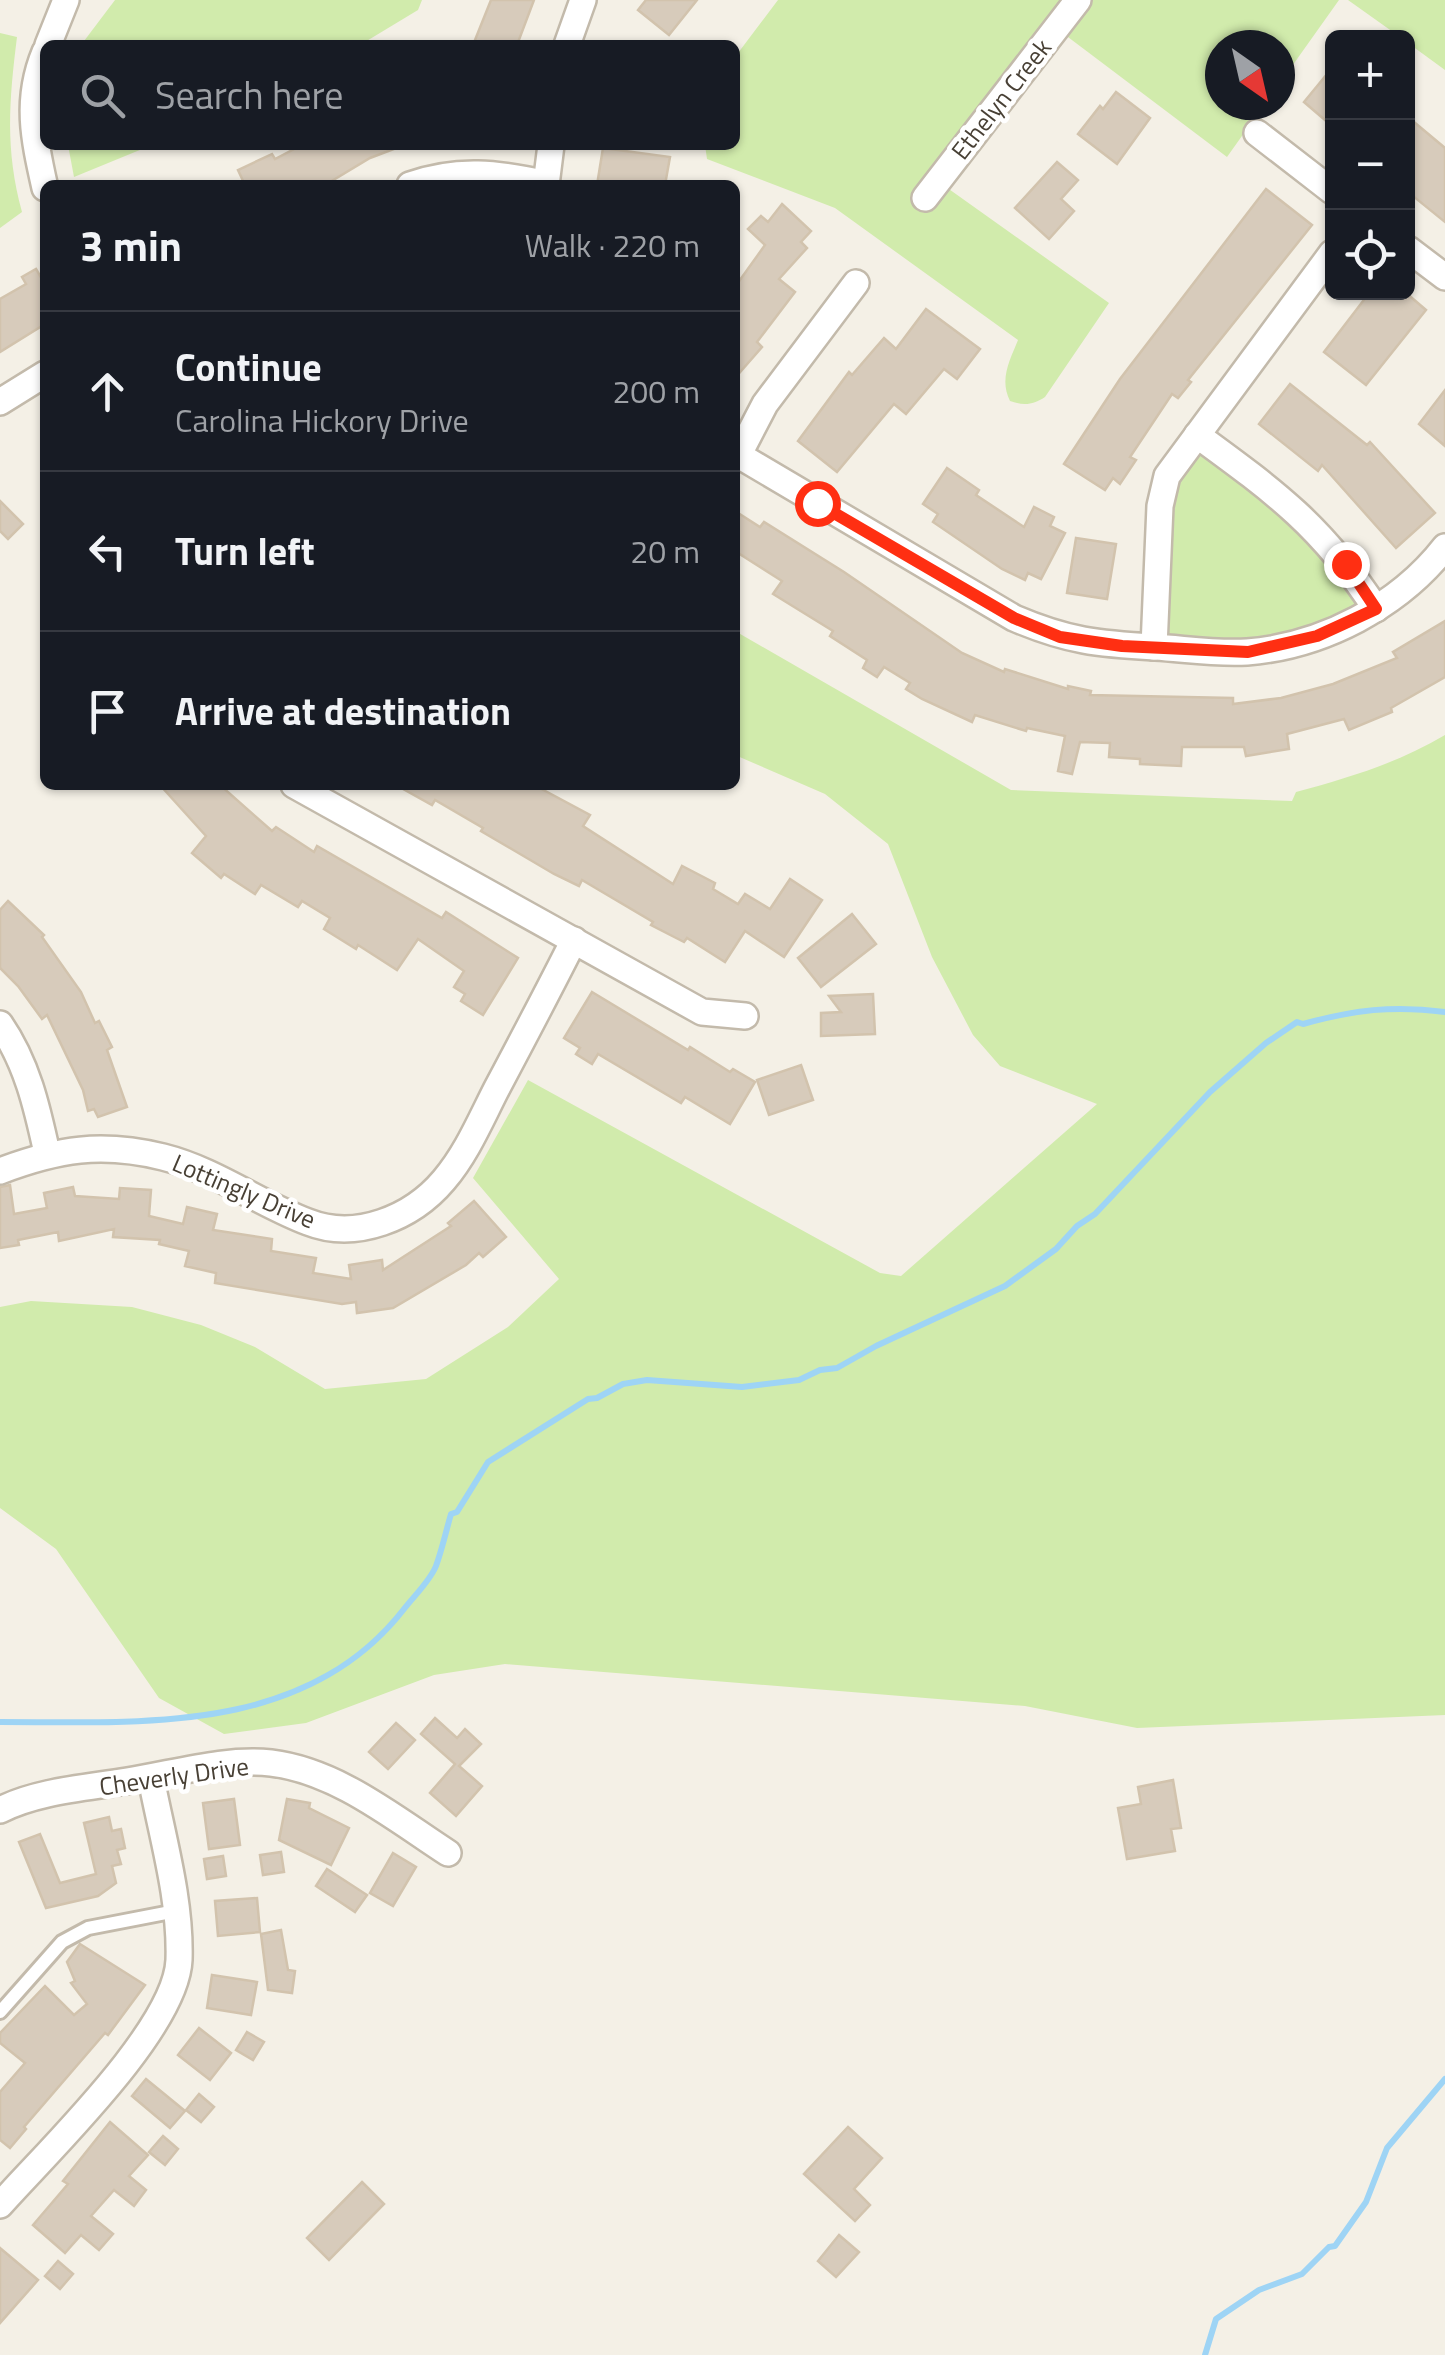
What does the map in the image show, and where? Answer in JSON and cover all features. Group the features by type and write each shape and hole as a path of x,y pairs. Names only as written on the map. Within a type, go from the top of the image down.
{"street":[{"path":"50,40 66,0"},
{"path":"569,40 582,0"},
{"name":"Ethelyn Creek","path":"925,198 1078,0"},
{"path":"40,66 31,126 43,180"},
{"path":"1257,133 1325,186"},
{"path":"548,180 550,150"},
{"path":"430,180 462,172 525,180"},
{"path":"1415,254 1445,277"},
{"path":"1154,647 1160,506 1167,476 1325,262"},
{"path":"740,448 773,393 856,283"},
{"path":"0,402 40,377"},
{"path":"1197,435 1300,513 1332,546 1376,609"},
{"path":"740,455 1014,618 1060,637 1122,646 1248,652 1317,636 1376,609 1428,568 1445,546"},
{"path":"303,790 702,1012 745,1016"},
{"name":"Lottingly Drive","path":"0,1171 47,1153 111,1148 202,1169 310,1224 344,1228 402,1216 444,1180 468,1145 574,940"},
{"path":"0,1024 16,1048 34,1095 47,1153"},
{"name":"Cheverly Drive","path":"0,1810 43,1795 202,1767 270,1763 318,1776 372,1802 448,1853"},
{"path":"0,2205 145,2042 165,2007 179,1963 176,1911 150,1778"}],"lane":[{"path":"0,2012 62,1942 88,1928 176,1911"}],"green space":[{"path":"115,0 422,0 418,10 368,40 85,40"},
{"path":"778,0 1339,0 1295,62 1295,30 1205,30 1205,120 1253,120 1227,157 1056,28 939,182 1109,303 1045,397 1032,403 1010,401 1005,385 1018,340 835,208 707,159 706,150 740,150 740,50"},
{"path":"1348,0 1445,0 1445,70 1415,48 1415,30 1390,30"},
{"path":"0,33 17,37 10,125 22,212 0,228"},
{"path":"69,150 140,150 74,177"},
{"path":"1197,435 1266,485 1376,609 1317,636 1154,647 1160,506"},
{"path":"740,634 1011,790 1292,801 1296,792 1372,769 1445,735 1445,1715 1137,1728 1025,1706 505,1664 434,1675 306,1723 224,1734 159,1698 56,1549 0,1508 0,1307 31,1301 132,1307 201,1325 255,1347 325,1389 426,1379 508,1327 559,1279 473,1178 528,1080 880,1273 901,1276 1097,1104 1000,1066 973,1035 932,957 888,844 825,794 740,757"}],"building":[{"path":"491,0 534,0 519,40 475,40"},
{"path":"646,0 697,0 669,35 638,10"},
{"path":"1325,76 1325,120 1304,102"},
{"path":"1116,92 1150,118 1117,164 1078,134"},
{"path":"1415,123 1445,148 1445,222 1415,198"},
{"path":"292,150 391,150 333,180 243,180 238,170 272,154 275,159"},
{"path":"603,150 670,157 666,180 598,180"},
{"path":"1057,162 1078,180 1061,199 1074,211 1049,239 1015,208"},
{"path":"1266,189 1312,225 1188,380 1191,382 1178,398 1172,394 1130,457 1136,460 1120,484 1113,478 1105,490 1064,464 1120,379"},
{"path":"782,204 811,231 801,242 807,248 779,279 795,292 757,342 762,347 740,372 740,280 765,245 748,229 761,216 768,222"},
{"path":"36,269 40,276 40,327 0,352 0,299 26,284 22,277"},
{"path":"1364,300 1414,300 1426,310 1366,385 1324,352"},
{"path":"926,309 980,349 957,379 944,369 906,414 894,404 837,472 798,441 849,372 852,375 884,338 896,349"},
{"path":"1290,384 1367,445 1370,442 1435,513 1396,548 1322,465 1318,471 1259,424"},
{"path":"1445,390 1445,446 1419,424"},
{"path":"947,468 979,490 976,495 1024,527 1034,507 1054,517 1050,526 1065,533 1041,579 1028,573 1025,580 1002,569 933,522 938,514 923,504"},
{"path":"0,501 23,524 8,539 0,531"},
{"path":"740,514 760,527 764,522 844,572 962,653 1004,672 1005,669 1068,689 1091,691 1090,695 1233,698 1233,704 1281,698 1333,684 1397,658 1393,652 1445,621 1445,677 1391,708 1392,712 1349,730 1344,719 1287,734 1289,749 1246,756 1244,747 1182,747 1181,766 1140,764 1140,759 1109,757 1110,743 1080,742 1072,774 1058,771 1065,736 1027,728 1026,731 975,715 972,722 906,689 910,683 884,667 877,677 863,668 867,660 830,636 833,631 773,594 782,581 740,554"},
{"path":"1076,538 1116,544 1107,599 1067,593"},
{"path":"165,790 226,790 272,831 276,827 314,852 317,846 442,918 446,912 518,958 483,1015 461,1001 465,994 454,987 464,971 418,939 397,970 324,929 330,918 302,901 298,907 261,885 255,894 224,874 221,878 192,853 206,836"},
{"path":"405,790 543,790 590,815 583,826 673,884 682,866 715,883 713,889 738,904 745,894 770,909 790,879 822,900 784,957 745,931 725,962 687,938 684,942 651,925 653,922 582,880 579,886 554,874 435,800 432,805"},
{"path":"8,901 44,935 81,992 95,1023 99,1021 112,1047 107,1050 127,1107 98,1117 94,1109 88,1111 83,1090 47,1015 42,1019 0,968 0,910"},
{"path":"852,914 876,944 821,987 798,958"},
{"path":"592,992 688,1050 690,1047 730,1072 733,1069 755,1082 730,1124 685,1097 681,1103 598,1054 592,1064 576,1054 580,1048 564,1038"},
{"path":"873,994 875,1034 821,1036 821,1013 841,1012 829,996"},
{"path":"801,1065 813,1100 769,1115 757,1080"},
{"path":"10,1185 14,1214 47,1208 44,1193 73,1187 75,1196 119,1199 120,1188 151,1190 149,1216 183,1224 187,1207 217,1214 213,1230 272,1239 271,1251 316,1258 313,1273 351,1279 349,1265 382,1260 383,1270 451,1226 448,1223 474,1201 506,1237 483,1257 479,1253 466,1265 393,1308 357,1313 356,1302 342,1304 215,1283 216,1273 185,1266 189,1251 159,1244 160,1240 113,1237 114,1229 59,1241 58,1232 0,1248 0,1187"},
{"path":"435,1718 457,1738 465,1729 481,1744 459,1766 482,1786 456,1816 430,1793 455,1764 421,1734"},
{"path":"396,1723 415,1740 388,1769 369,1752"},
{"path":"1173,1780 1181,1828 1171,1829 1175,1851 1127,1859 1118,1808 1141,1804 1138,1787"},
{"path":"234,1799 240,1845 209,1849 203,1803"},
{"path":"287,1799 310,1803 309,1808 349,1828 331,1865 279,1840"},
{"path":"109,1817 112,1831 121,1829 125,1848 117,1850 121,1864 112,1866 116,1883 98,1896 46,1908 19,1842 40,1834 60,1883 96,1874 84,1823"},
{"path":"281,1852 284,1872 263,1875 260,1855"},
{"path":"393,1853 416,1867 393,1906 370,1893"},
{"path":"223,1856 226,1876 207,1879 204,1859"},
{"path":"327,1869 367,1895 355,1912 316,1886"},
{"path":"257,1898 260,1932 218,1936 215,1901"},
{"path":"281,1930 288,1970 295,1971 292,1993 268,1990 261,1934"},
{"path":"80,1944 145,1985 108,2035 105,2033 10,2148 0,2140 0,2092 25,2063 0,2043 0,2033 45,1986 74,2015 87,2004 71,1983 75,1981 67,1962"},
{"path":"212,1975 257,1982 251,2015 207,2008"},
{"path":"199,2028 231,2053 210,2080 178,2055"},
{"path":"247,2032 264,2042 253,2060 236,2050"},
{"path":"146,2079 185,2111 170,2128 132,2096"},
{"path":"199,2094 214,2107 201,2122 186,2110"},
{"path":"110,2122 148,2155 129,2176 146,2190 134,2206 114,2190 91,2216 113,2234 99,2250 81,2235 65,2253 33,2225 68,2184 63,2181"},
{"path":"848,2127 882,2158 854,2189 870,2205 855,2221 804,2174"},
{"path":"163,2136 178,2149 165,2165 149,2152"},
{"path":"362,2182 384,2204 329,2260 307,2238"},
{"path":"839,2235 859,2252 836,2277 818,2261"},
{"path":"0,2248 38,2280 0,2323"},
{"path":"58,2261 73,2274 60,2289 45,2276"}],"waterway":[{"path":"0,1722 110,1722 219,1713 271,1700 320,1680 364,1650 426,1583 436,1566 451,1514 457,1512 488,1462 588,1399 623,1384 647,1380 742,1387 799,1380 820,1370 837,1368 1005,1286 1056,1249 1077,1226 1095,1214 1210,1092 1266,1043 1297,1022 1373,1010 1445,1012"},
{"path":"1205,2355 1216,2319 1259,2290 1302,2274 1329,2247 1335,2246 1366,2202 1387,2148 1445,2079"}],"route":[{"path":"817,503 1014,618 1060,637 1122,646 1248,652 1317,636 1376,609 1346,564"}]}
